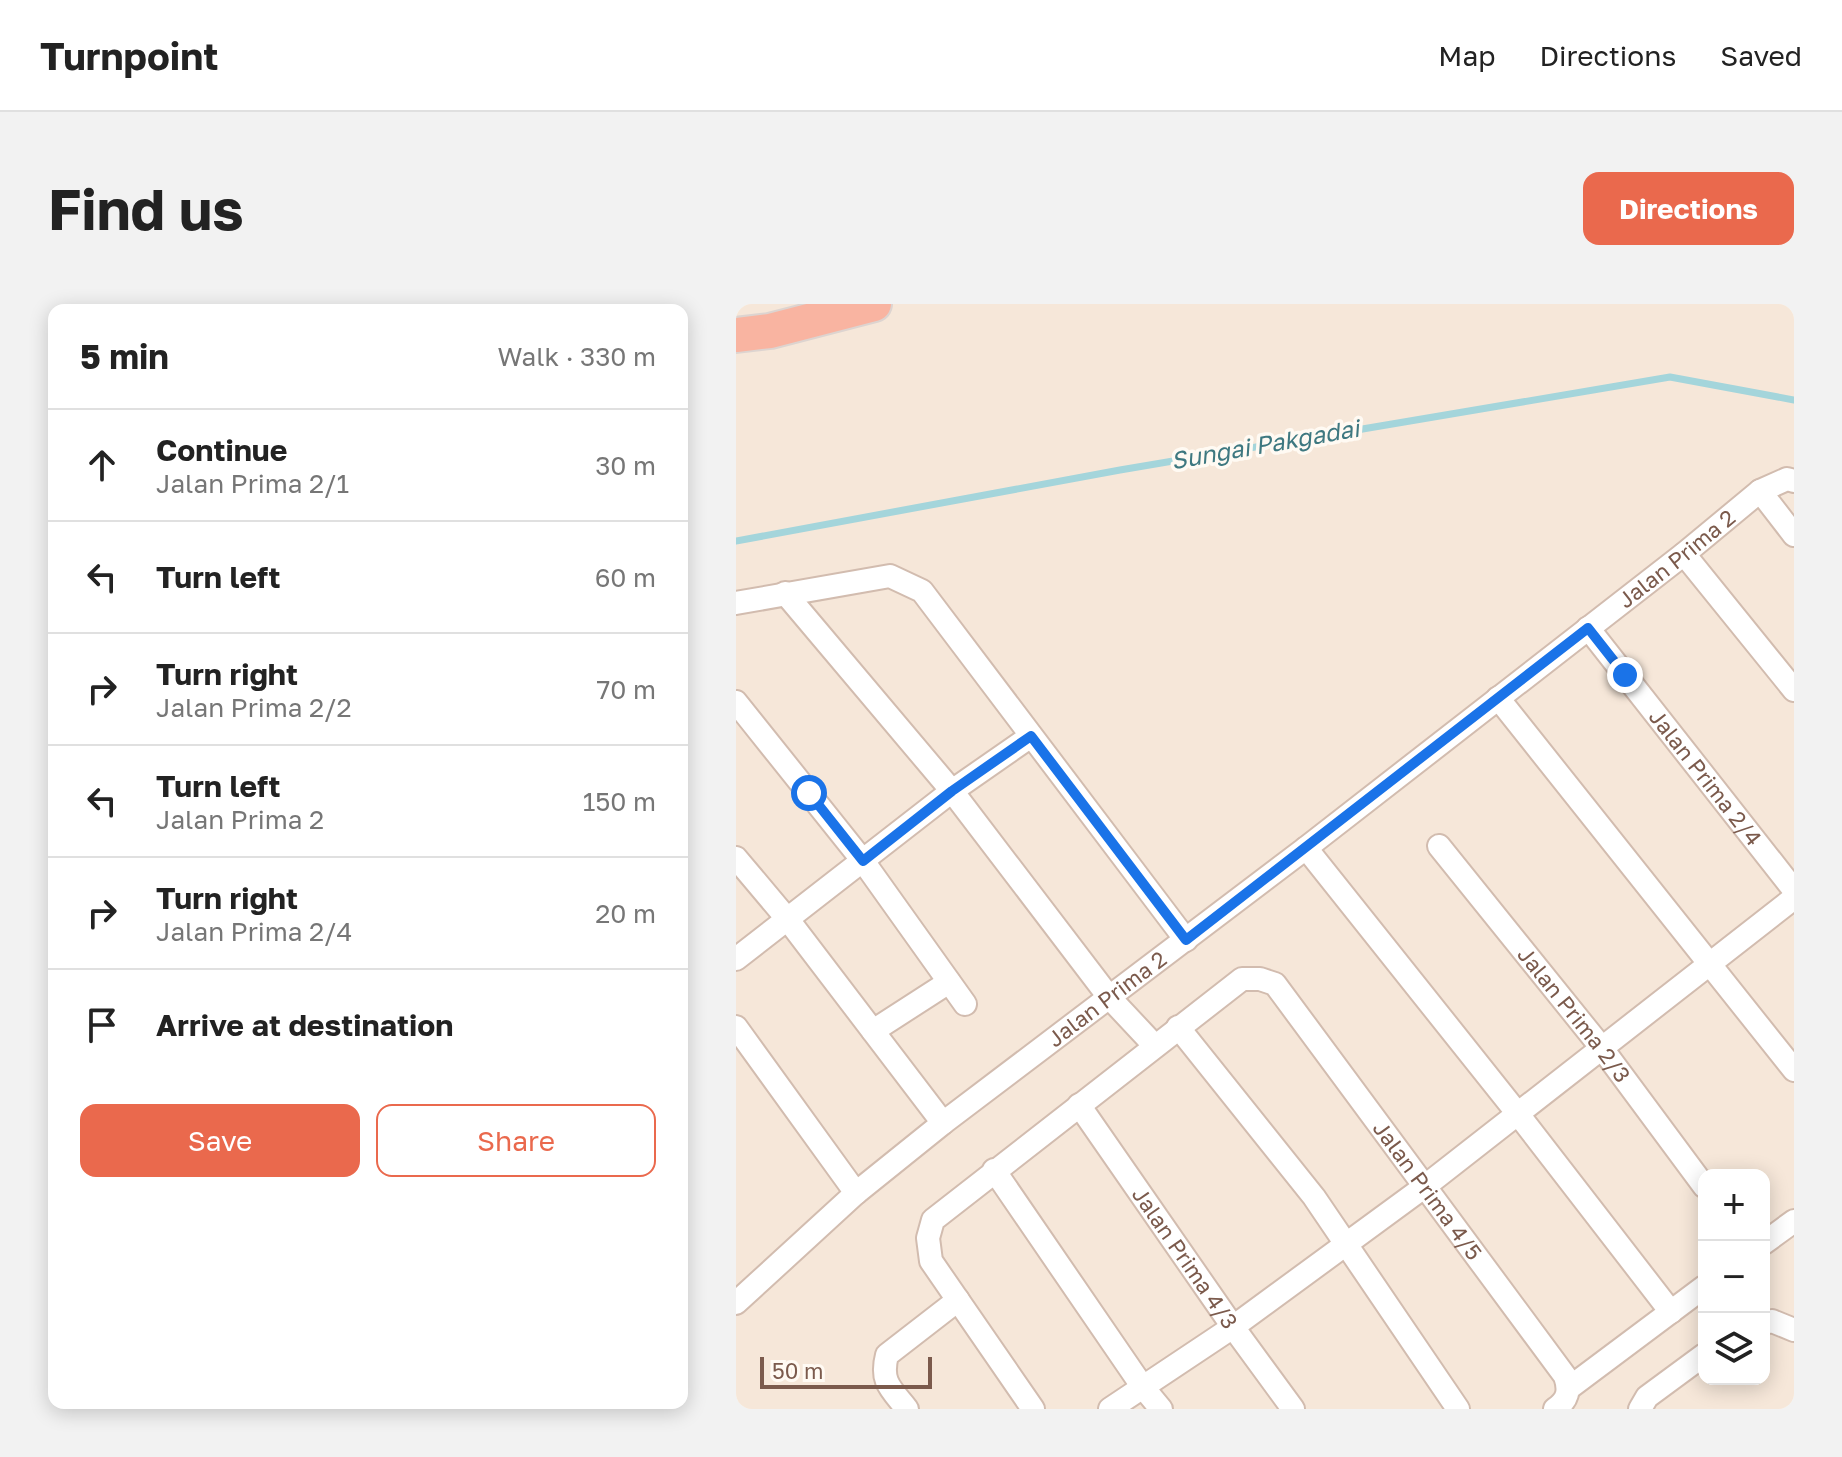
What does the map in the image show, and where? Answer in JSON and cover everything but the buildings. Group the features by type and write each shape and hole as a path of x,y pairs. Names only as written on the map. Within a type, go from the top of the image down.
{"highway":[{"path":"736,335 770,331 874,304"}],"street":[{"name":"Jalan Prima 2","path":"736,1303 856,1193 943,1123 1306,848 1684,554 1760,491 1787,479 1794,481"},
{"path":"1760,491 1794,535"},
{"path":"1684,554 1794,690"},
{"path":"736,603 890,576 922,591 1186,940"},
{"path":"785,593 952,791 1109,997 1154,1045"},
{"name":"Jalan Prima 2/4","path":"1588,628 1794,890"},
{"path":"1498,698 1794,1070"},
{"path":"736,702 863,861 965,1004"},
{"path":"736,959 789,921 952,791 1031,736"},
{"name":"Jalan Prima 2/3","path":"1439,846 1601,1047 1698,1178"},
{"path":"1306,848 1671,1312"},
{"path":"736,858 789,921 943,1123"},
{"path":"1110,1409 1233,1327 1424,1187 1794,898"},
{"name":"Jalan Prima 4/5","path":"1178,1027 1242,979 1260,979 1275,984 1565,1376 1563,1400"},
{"path":"873,1031 949,982"},
{"path":"736,1027 856,1193"},
{"path":"1033,1409 931,1261 928,1238 933,1220 1178,1027 1347,1242 1458,1409"},
{"name":"Jalan Prima 4/3","path":"1079,1105 1293,1409"},
{"path":"994,1170 1142,1386 1161,1409"},
{"path":"1767,1241 1794,1221"},
{"path":"1563,1400 1698,1292"},
{"path":"907,1409 885,1381 887,1355 958,1300"},
{"path":"1770,1322 1794,1330"},
{"path":"1640,1409 1647,1397 1698,1359"}],"shaded area":[{"path":"736,304 1794,304 1794,1409 736,1409"}],"waterway":[{"name":"Sungai Pakgadai","path":"736,541 1120,470 1670,377 1794,400"}],"route":[{"path":"809,793 863,861 952,791 1031,736 1186,940 1588,628 1625,675"}]}
